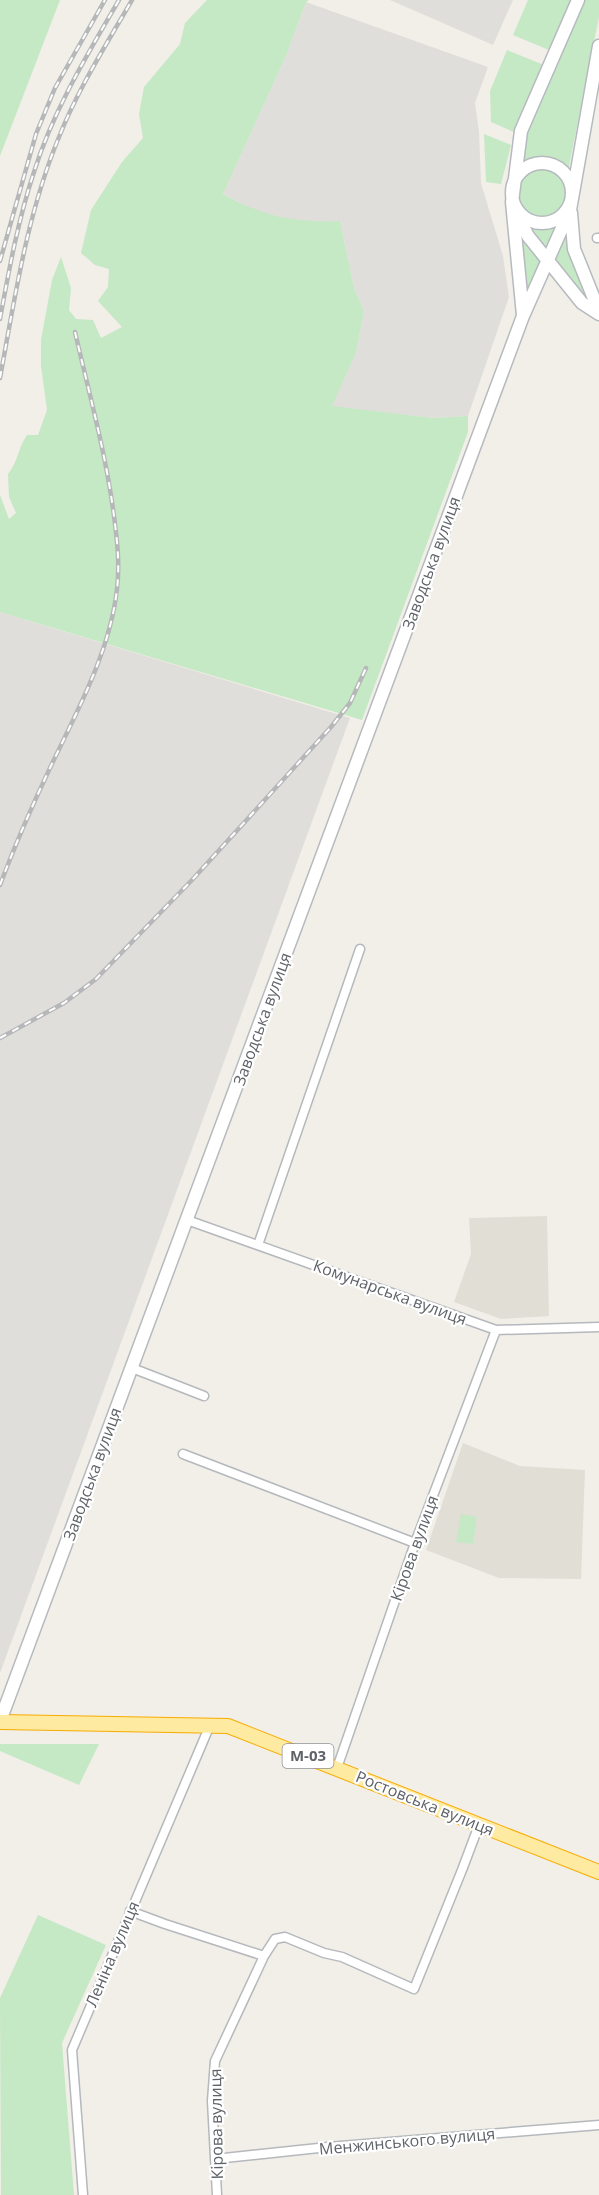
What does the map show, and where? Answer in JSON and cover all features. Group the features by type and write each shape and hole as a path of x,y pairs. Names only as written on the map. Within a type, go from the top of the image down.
{"highway":[{"name":"Ростовська вулиця","path":"0,1722 228,1726 599,1872"}],"main road":[{"path":"578,0 521,131 512,202 518,219 528,236 582,303 599,313"},
{"path":"512,192 513,202 518,211 525,217 543,223 561,217 568,209 572,200 599,46"},
{"path":"523,316 512,192 522,170 537,163 555,165 568,176 571,184 571,229 574,249 599,313"},
{"name":"Заводська вулиця","path":"0,1722 523,316 570,210 572,200"}],"street":[{"path":"258,1245 360,949"},
{"name":"Комунарська вулиця","path":"187,1220 496,1330 599,1327"},
{"name":"Кірова вулиця","path":"337,1768 415,1543 496,1330"},
{"path":"132,1368 204,1396"},
{"path":"183,1454 415,1543"},
{"name":"Леніна вулиця","path":"83,2195 72,2050 210,1725"},
{"path":"130,1911 264,1956 275,1940 285,1937 324,1953 342,1957 414,1989 479,1825"},
{"name":"Кірова вулиця","path":"217,2195 212,2101 215,2061 264,1956"},
{"name":"Менжинського вулиця","path":"215,2159 338,2146 599,2125"}],"shaded area":[{"path":"390,0 513,0 493,45"},
{"path":"306,2 488,67 475,103 479,132 481,183 503,256 509,297 468,416 433,418 331,407 356,353 364,311 354,288 340,221 309,223 258,212 223,194 286,56"},
{"path":"0,612 350,718 0,1673"},
{"path":"547,1216 549,1316 501,1319 454,1302 471,1254 469,1218"},
{"path":"463,1443 520,1466 585,1470 581,1579 499,1578 426,1550"}],"green space":[{"path":"0,0 60,0 0,156"},
{"path":"207,0 309,0 306,2 286,56 223,194 266,213 309,221 340,221 354,288 364,311 356,353 332,406 433,418 468,416 468,432 362,720 0,612 0,495 9,519 16,513 9,497 8,474 27,435 38,435 47,410 41,366 41,340 52,280 61,257 71,288 69,310 76,319 93,320 101,338 122,327 98,301 108,287 109,269 95,265 81,253 91,210 122,162 143,138 139,114 144,87 180,44 185,23"},
{"path":"528,0 571,0 549,50 513,35"},
{"path":"585,0 599,0 599,17 568,171 557,163 539,159 521,166 526,135"},
{"path":"507,50 544,65 516,133 491,122 490,91"},
{"path":"484,134 511,145 501,184 486,182"},
{"path":"542,170 559,177 566,194 559,211 542,218 525,211 518,194 525,177"},
{"path":"568,222 596,315 552,258"},
{"path":"558,225 546,252 528,226 545,229"},
{"path":"518,228 543,259 525,300"},
{"path":"461,1514 477,1517 473,1544 456,1542"},
{"path":"0,1744 99,1744 79,1785 0,1751"},
{"path":"38,1915 106,1945 62,2043 74,2195 1,2195 0,1998"}],"railway":[{"path":"0,261 36,134 55,88 105,0"},
{"path":"0,319 10,264 28,190 42,149 72,84 119,0"},
{"path":"0,378 23,256 48,166 75,102 132,0"},
{"path":"0,885 30,811 91,681 107,636 117,589 118,552 111,493 75,332"},
{"path":"0,1038 64,1003 96,979 192,880 331,727 350,703 366,668"}]}
